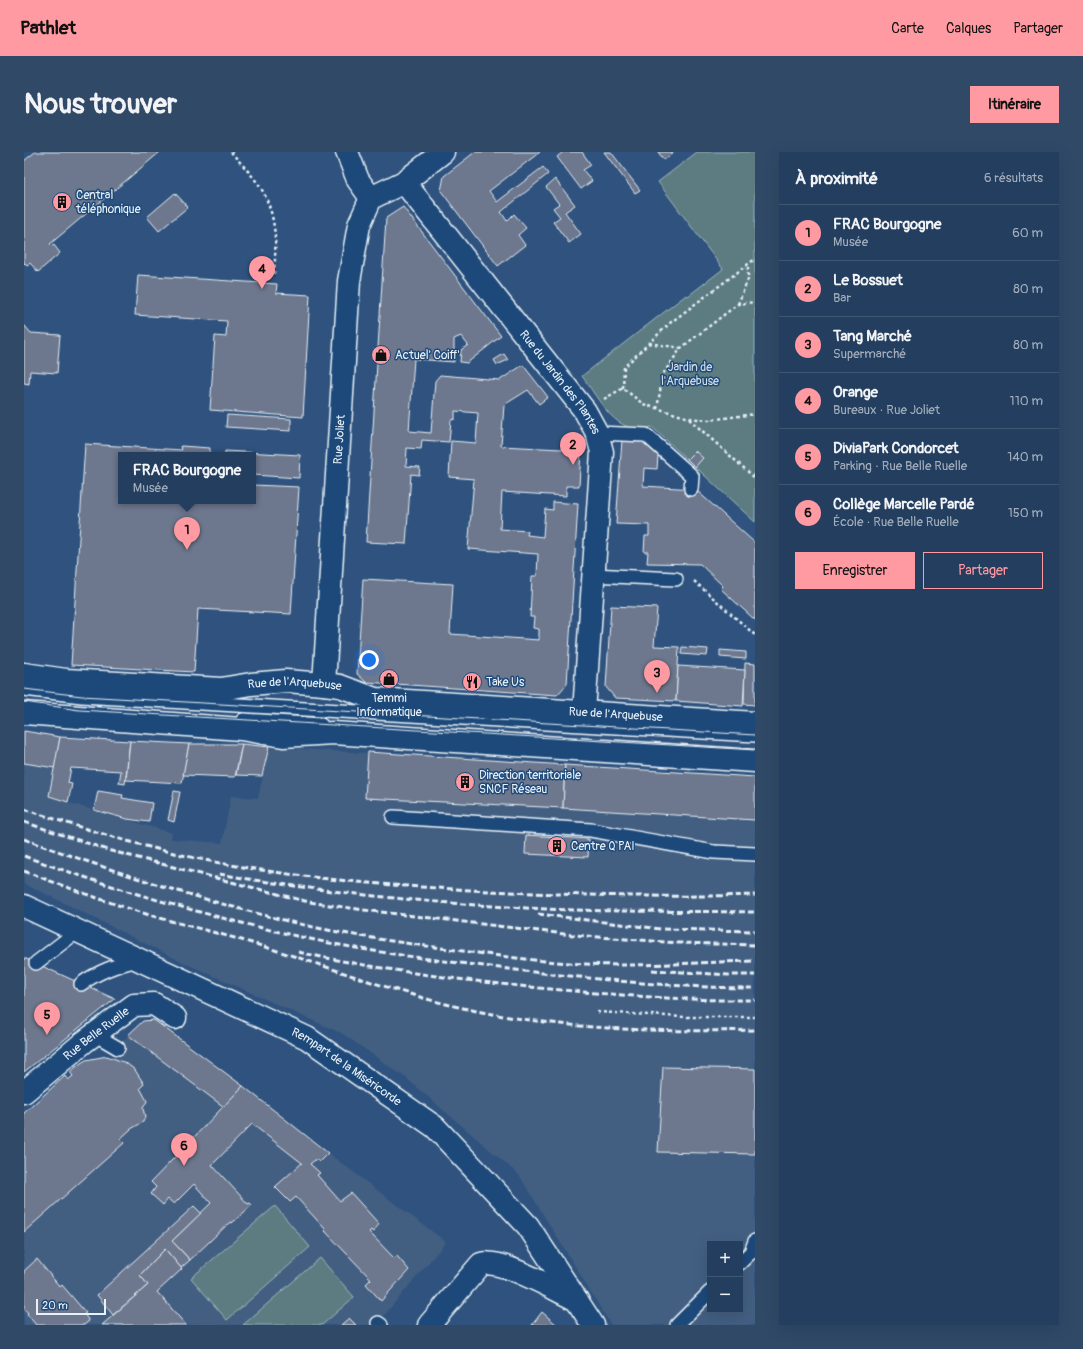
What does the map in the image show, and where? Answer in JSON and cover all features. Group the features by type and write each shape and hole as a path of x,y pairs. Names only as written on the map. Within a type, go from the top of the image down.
{"street":[{"path":"347,152 358,180 371,198 404,182 443,152"},
{"name":"Rue du Jardin des Plantes","path":"404,182 585,411 598,433 602,452 592,575 584,712"},
{"name":"Rue Joliet","path":"324,684 349,281 359,226 371,198"},
{"name":"Rue de l'Arquebuse","path":"24,674 66,680 221,689 251,684 286,681 340,686 375,699 755,723"},
{"path":"24,713 241,729 283,736 333,734 755,761"},
{"name":"Rempart de la Miséricorde","path":"24,906 142,959 307,1038 435,1127 528,1226 593,1325"},
{"name":"Rue Belle Ruelle","path":"24,1092 94,1034 134,1005 154,1004 174,1018"},
{"path":"429,1325 481,1264 488,1262 503,1265 578,1301"}],"lane":[{"path":"598,433 646,435 692,476 691,489"},
{"path":"592,575 676,579"},
{"name":"Rue de l'Arquebuse","path":"24,689 90,697 755,735"},
{"path":"24,702 79,710 755,750"},
{"path":"393,817 592,830 714,852 755,854"},
{"path":"36,963 78,930"},
{"path":"81,984 97,973 121,964 142,959"},
{"path":"94,1034 118,1048"},
{"path":"743,1260 751,1252 755,1242"},
{"path":"677,1325 707,1295"}],"path":[{"path":"231,152 266,198 276,230 274,274"},
{"path":"623,388 624,367 670,323 755,259"},
{"path":"657,409 663,374 681,348 738,304 748,279 748,264"},
{"path":"738,304 755,302"},
{"path":"649,343 669,348 681,348"},
{"path":"585,411 623,388"},
{"path":"623,388 644,404 689,418 709,420 755,414"},
{"path":"689,418 755,478"},
{"path":"676,579 694,581 755,635"},
{"path":"598,1012 684,1017 755,1017"}],"shaded area":[{"path":"269,747 755,777 755,1325 611,1325 519,1175 406,1078 343,1034 180,961 24,884 24,763 55,768 49,797 172,833 171,839 222,843 231,796 258,798"},
{"path":"154,1020 243,1086 328,1153 446,1242 376,1325 24,1325 24,1113 65,1076 68,1079 73,1076 70,1072 81,1063 86,1060 111,1057 128,1035 143,1021"}],"green space":[{"name":"Jardin de l'Arquebuse","path":"697,152 755,152 755,522 652,427 639,429 628,427 610,415 582,376 686,295 688,296 723,269 658,182"},
{"path":"275,1206 310,1247 227,1320 191,1278"},
{"path":"320,1258 354,1297 322,1325 243,1325"}],"building":[{"name":"Central téléphonique","path":"35,152 160,152 50,244 52,246 54,245 60,253 38,272 30,263 27,265 25,263 24,264 24,161"},
{"path":"475,152 540,152 489,191 497,202 543,167 548,174 501,212 507,221 514,214 526,228 518,235 525,245 498,266 441,191 444,176"},
{"path":"563,152 582,152 591,165 583,170 592,181 581,189 557,157"},
{"path":"604,152 611,152 640,190 635,193"},
{"path":"658,152 674,152 664,160"},
{"path":"555,179 575,205 565,212 581,234 569,243 553,222 560,217 553,208 559,204 546,187"},
{"path":"175,193 188,207 159,231 147,217"},
{"path":"403,207 501,336 467,363 460,362 461,350 468,345 461,336 454,339 454,362 414,359 409,431 431,433 435,381 440,375 500,380 523,365 548,397 539,404 528,390 504,405 501,446 581,450 579,486 566,486 566,496 502,492 500,529 528,531 527,535 543,537 545,509 553,510 553,502 578,504 567,684 557,695 366,682 357,674 363,579 453,584 450,634 539,640 539,629 533,628 534,617 530,617 532,576 537,576 538,554 468,549 474,479 449,477 451,441 476,443 478,413 455,411 455,419 451,420 449,442 422,440 421,449 407,448 406,466 420,467 419,475 411,474 406,544 366,542 386,218"},
{"path":"138,275 277,284 276,293 310,295 303,417 210,410 215,336 226,337 227,321 135,315"},
{"path":"24,325 31,333 60,335 57,373 30,371 29,384 24,383"},
{"path":"504,354 508,360 497,365 494,360"},
{"path":"227,415 291,419 291,431 226,427"},
{"path":"622,440 645,441 645,444 658,455 657,469 644,468 643,486 695,489 755,543 755,620 721,589 723,586 700,564 647,563 648,552 644,552 645,536 649,536 649,525 616,524"},
{"path":"85,444 182,450 181,446 210,448 210,452 118,452 118,504 256,504 256,485 299,487 291,614 198,609 194,672 71,665"},
{"path":"695,451 703,458 695,467 687,459"},
{"path":"256,453 300,455 299,478 256,475"},
{"path":"611,606 657,608 654,646 679,647 676,701 615,698 606,687"},
{"path":"682,647 708,649 707,656 681,654"},
{"path":"720,650 746,652 746,659 720,657"},
{"path":"745,663 755,664 755,705 744,704"},
{"path":"678,666 745,670 743,706 676,701"},
{"path":"24,731 60,737 55,768 24,763"},
{"path":"60,737 130,741 125,784 119,783 121,771 71,768 68,783 72,784 68,802 49,796"},
{"path":"130,741 189,744 182,783 126,780"},
{"path":"189,744 242,744 235,777 183,775"},
{"path":"242,744 269,747 262,776 236,775"},
{"name":"Direction territoriale SNCF Réseau","path":"368,752 565,765 563,808 365,798"},
{"path":"565,765 755,777 755,820 563,808"},
{"path":"98,791 123,795 122,798 152,803 149,822 127,819 94,810"},
{"path":"174,791 180,792 174,822 168,820"},
{"name":"Centre Q PAI","path":"526,835 589,839 588,857 525,854"},
{"path":"24,958 115,999 24,1072"},
{"path":"154,1020 243,1086 224,1107 128,1035 143,1021"},
{"path":"107,1056 126,1063 135,1070 144,1084 140,1088 147,1101 143,1108 145,1117 143,1122 131,1129 120,1139 124,1143 24,1232 24,1113 65,1076 68,1080 73,1076 70,1072 81,1063 86,1060"},
{"path":"663,1067 755,1069 755,1154 658,1152"},
{"path":"243,1086 328,1153 319,1162 316,1159 310,1164 320,1173 317,1175 340,1201 351,1193 379,1224 373,1232 371,1230 369,1232 394,1258 397,1256 409,1270 381,1301 366,1284 371,1279 325,1231 326,1230 296,1197 290,1202 275,1187 302,1163 252,1124 212,1165 248,1204 250,1203 252,1205 232,1223 230,1222 190,1260 172,1241 211,1203 194,1184 174,1204 168,1199 163,1205 151,1194 156,1187 151,1182"},
{"path":"194,1206 201,1213 172,1241 190,1260 181,1268 165,1249 140,1275 148,1285 113,1315 97,1295"},
{"path":"165,1249 182,1269 157,1292 186,1325 102,1325 148,1285 140,1275"},
{"path":"37,1259 60,1287 62,1285 86,1313 84,1314 89,1321 84,1325 36,1325 27,1314 28,1313 24,1308 24,1271"},
{"path":"542,1312 557,1325 532,1325"},
{"path":"349,1318 356,1325 341,1325"}],"tram line":[{"path":"24,689 82,696 755,735"},
{"path":"24,702 79,710 755,750"}],"railway":[{"path":"24,809 105,835 160,850 243,867 322,878 401,886 529,893 642,896 755,895"},
{"path":"24,822 111,851 309,902 573,935 679,943 755,945"},
{"path":"24,839 127,875 195,896 300,924 358,936 488,954 570,963 629,965 755,961"},
{"path":"24,856 126,891 196,911 266,929 354,948 516,970 605,980 665,985 755,988"},
{"path":"24,871 88,895 143,913 255,944 374,983 446,1004 522,1019 600,1028 677,1031 755,1030"},
{"path":"219,874 300,887 382,897 505,907 572,910 755,912"},
{"path":"538,914 661,929 755,931"},
{"path":"298,952 392,970 518,986 652,997 703,1000 755,1000"},
{"path":"652,970 729,975 755,975"}],"place":[{"name":"Central téléphonique","path":"62,202"},
{"name":"Orange","path":"262,289"},
{"name":"Actuel' Coiff'","path":"381,355"},
{"name":"Le Bossuet","path":"573,465"},
{"name":"FRAC Bourgogne","path":"187,550"},
{"name":"Temmi Informatique","path":"389,679"},
{"name":"Take Us","path":"472,682"},
{"name":"Tang Marché","path":"657,693"},
{"name":"Direction territoriale SNCF Réseau","path":"465,782"},
{"name":"Centre Q PAI","path":"557,846"},
{"name":"DiviaPark Condorcet","path":"47,1035"},
{"name":"Collège Marcelle Pardé","path":"184,1166"}]}
